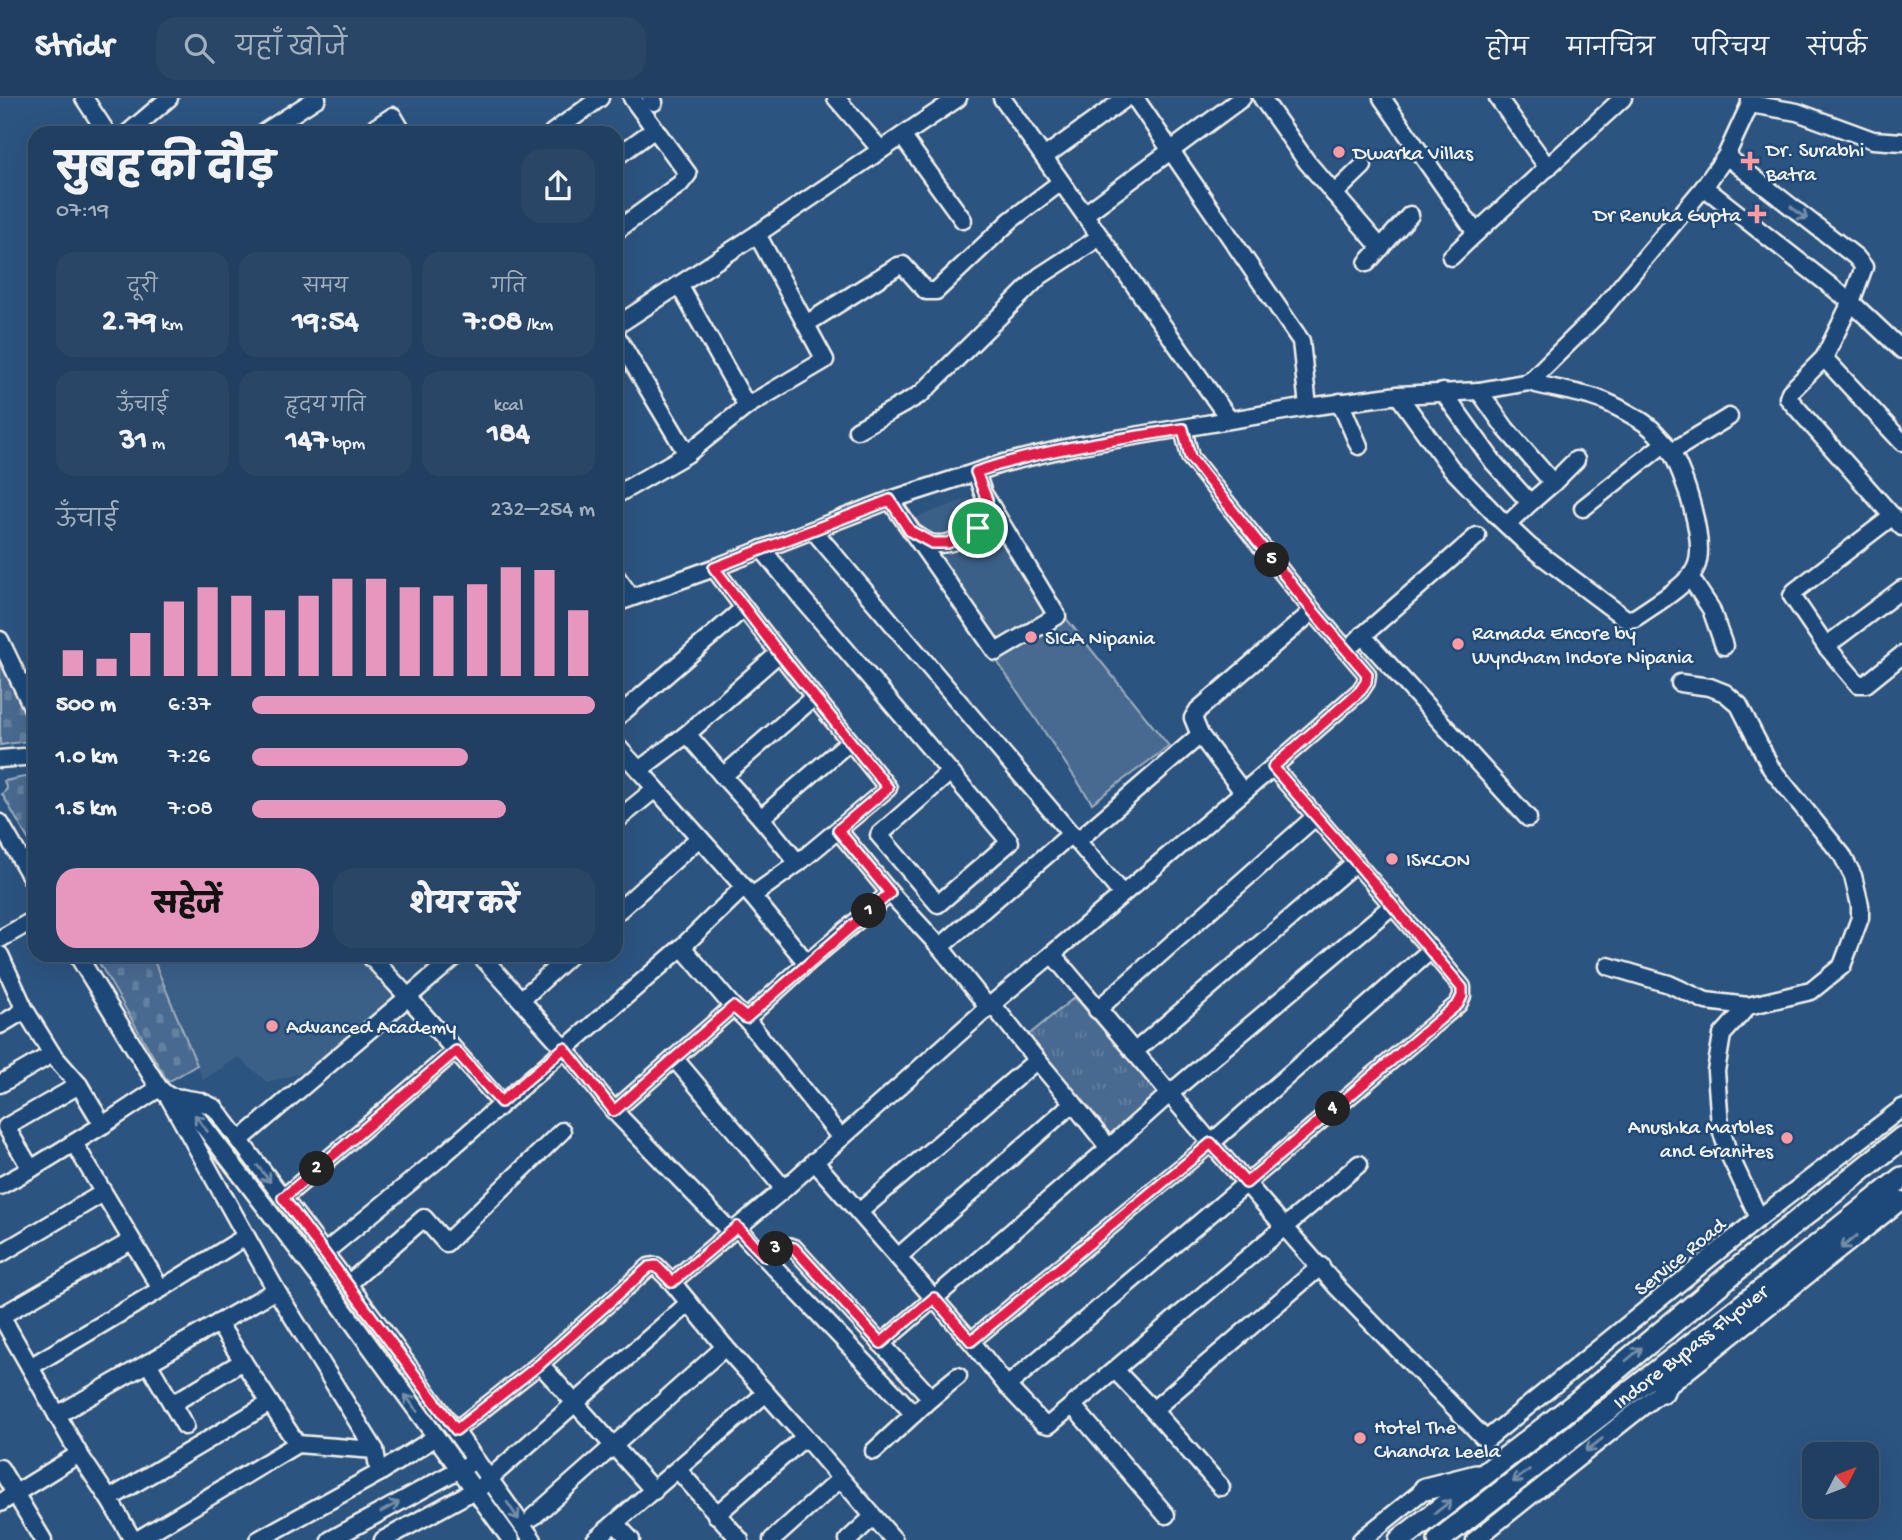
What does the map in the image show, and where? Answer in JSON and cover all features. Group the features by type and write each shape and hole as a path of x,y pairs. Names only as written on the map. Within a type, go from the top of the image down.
{"highway":[{"name":"Indore Bypass Flyover","path":"1400,1540 1575,1404 1752,1257 1902,1138"},
{"name":"Indore Bypass Flyover","path":"1439,1540 1766,1287 1902,1178"},
{"path":"1662,1391 1672,1360"},
{"path":"1425,1489 1485,1473"}],"street":[{"path":"84,98 102,126"},
{"path":"136,126 169,98"},
{"path":"273,126 317,98"},
{"path":"562,126 600,98"},
{"path":"623,226 680,184 688,174 632,98"},
{"path":"836,98 881,150"},
{"path":"623,321 958,98"},
{"path":"1002,98 1229,419"},
{"path":"1044,158 1126,98"},
{"path":"1135,98 1301,341 1308,407"},
{"path":"1085,214 1242,98"},
{"path":"1262,98 1307,162 1381,248"},
{"path":"1382,98 1476,233"},
{"path":"1498,98 1548,168"},
{"path":"1451,257 1623,98"},
{"path":"1530,382 1597,315 1704,187 1726,156 1750,101 1797,112 1873,140 1902,142"},
{"path":"378,126 393,116 399,126"},
{"path":"623,153 656,129"},
{"path":"902,136 963,220"},
{"path":"1726,156 1862,262 1863,274 1824,358 1790,392 1788,398 1897,522 1793,593 1793,600 1826,646 1860,685 1866,684 1902,655"},
{"path":"1334,194 1363,166"},
{"path":"806,324 898,266 903,265 908,269 926,291 936,291 1011,220 1061,181"},
{"path":"1704,187 1851,302 1902,349"},
{"path":"1367,263 1410,215"},
{"path":"623,491 687,454 747,406 825,360 757,234"},
{"path":"857,430 920,394 1040,276 1100,237"},
{"path":"679,285 747,406"},
{"path":"623,347 687,454"},
{"path":"1824,358 1902,442"},
{"path":"624,600 890,500 1004,463 1075,446 1229,419 1340,402 1398,395 1479,391 1530,382 1603,402 1643,421 1668,447 1694,512 1699,544 1697,565 1690,578 1635,618 1626,619 1530,547 1502,520 1450,467 1398,395"},
{"path":"1479,391 1506,429 1553,483"},
{"path":"1443,392 1494,463 1530,503"},
{"path":"1340,402 1359,446"},
{"path":"1583,508 1668,447 1729,416"},
{"path":"672,1282 784,1189 990,1005 1273,767 1360,691 1366,682 1367,674 1348,649 1313,611 1190,457 1183,429"},
{"path":"1348,649 1479,534 1530,503 1576,460"},
{"path":"890,500 996,652 1057,616 987,500 976,472"},
{"path":"910,531 932,543 948,543 963,537 978,528 985,515 987,500"},
{"path":"813,530 1122,894"},
{"path":"762,548 1010,842 938,904 879,835 950,772"},
{"path":"324,1253 442,1156 501,1102 748,892 799,863 888,788 714,568"},
{"path":"1690,578 1711,609 1724,646"},
{"path":"1826,646 1902,589"},
{"path":"623,712 744,608"},
{"path":"1243,792 1200,735 1193,718 1198,710 1313,611"},
{"path":"1362,635 1528,818"},
{"path":"0,639 28,698"},
{"path":"639,771 687,734 779,653"},
{"path":"1608,967 1669,984 1706,1001 1748,1006 1811,991 1842,966 1860,918 1860,905 1853,876 1842,855 1771,768 1739,705 1717,690 1680,683"},
{"path":"723,776 814,697"},
{"path":"687,734 799,863"},
{"path":"940,947 1200,735"},
{"path":"761,818 850,741"},
{"path":"623,753 748,892 807,963"},
{"path":"0,759 28,757"},
{"path":"1007,1386 1458,1004 1462,996 1462,988 1432,950 1273,767"},
{"path":"623,815 655,789"},
{"path":"1097,1010 1315,817"},
{"path":"0,823 28,872"},
{"path":"838,830 1110,1148"},
{"path":"623,907 699,838"},
{"path":"1134,1052 1356,862"},
{"path":"746,1018 890,893"},
{"path":"881,1343 1393,905"},
{"path":"0,939 28,923"},
{"path":"682,947 733,1007 746,1018 841,1138"},
{"path":"971,1341 1211,1143 1432,950"},
{"path":"1052,954 1168,1095 1321,1266 1153,1410"},
{"path":"0,955 25,1010 52,1054 79,1085 103,1125"},
{"path":"82,962 170,1094 335,1298 511,1540"},
{"path":"375,962 501,1102"},
{"path":"239,1141 449,962"},
{"path":"486,962 564,1048 614,1111 734,1230 765,1256 914,1414"},
{"path":"521,1000 562,962"},
{"path":"1748,1006 1722,1035 1716,1071 1720,1126 1728,1152 1759,1218"},
{"path":"614,1111 733,1007"},
{"path":"0,1025 25,1010"},
{"path":"283,1198 456,1051"},
{"path":"0,1084 52,1054"},
{"path":"674,1058 784,1189"},
{"path":"859,1213 1037,1060"},
{"path":"31,1169 3,1122 79,1085"},
{"path":"170,1094 245,1237 375,1450 379,1473"},
{"path":"0,1186 103,1125 170,1094 201,1101 215,1108 456,1430 533,1540"},
{"path":"898,1257 1073,1103"},
{"name":"Service Road","path":"1321,1266 1337,1287 1486,1440 1759,1218 1902,1108"},
{"path":"348,1284 424,1218 446,1243 562,1131"},
{"path":"74,1143 161,1289"},
{"path":"814,1161 1007,1386 1042,1423 1049,1425 1359,1164"},
{"path":"0,1254 103,1193"},
{"path":"1475,1540 1902,1200"},
{"path":"30,1367 245,1237"},
{"path":"131,1241 1,1315 79,1454 135,1540 298,1444 375,1450"},
{"path":"765,1256 781,1246 794,1248 931,1398"},
{"path":"456,1430 540,1364 649,1267 656,1266 894,1540"},
{"path":"57,1415 276,1290"},
{"path":"383,1540 491,1479 689,1303"},
{"path":"218,1323 298,1444"},
{"path":"533,1517 725,1347"},
{"path":"172,1404 243,1361"},
{"path":"148,1363 185,1426"},
{"path":"540,1364 654,1491"},
{"path":"1115,1370 1221,1487"},
{"path":"874,1451 958,1376"},
{"path":"595,1540 766,1393"},
{"path":"110,1499 270,1403"},
{"path":"1073,1406 1166,1516"},
{"path":"258,1540 379,1473 436,1437"},
{"path":"716,1515 804,1437"},
{"path":"0,1503 79,1454"},
{"path":"330,1540 477,1459"},
{"path":"0,1468 43,1540"},
{"path":"678,1470 740,1540"},
{"path":"772,1540 840,1479"},
{"path":"1361,1540 1425,1489"},
{"path":"848,1540 873,1517"},
{"path":"615,1523 631,1540"}],"shaded area":[{"name":"SICA Nipania","path":"989,491 1065,617 1169,746 1092,803 995,658 895,525"},
{"name":"Advanced Academy","path":"154,962 374,962 403,994 307,1072 267,1082 238,1057 203,1080"}],"green space":[{"path":"1065,617 1169,746 1092,803 995,658"},
{"path":"0,654 28,711 28,741 0,745"},
{"path":"28,776 28,839 2,794 7,789 4,781"},
{"path":"98,962 154,962 197,1065 168,1082"},
{"path":"1075,997 1164,1101 1110,1149 1020,1042"}],"place":[{"name":"Dwarka Villas","path":"1339,152"},
{"name":"Dr. Surabhi Batra","path":"1750,161"},
{"name":"Dr Renuka Gupta","path":"1757,214"},
{"name":"SICA Nipania","path":"1031,637"},
{"name":"Ramada Encore by Wyndham Indore Nipania","path":"1458,644"},
{"name":"ISKCON","path":"1392,859"},
{"name":"Advanced Academy","path":"272,1026"},
{"name":"Anushka Marbles and Granites","path":"1787,1138"},
{"name":"Hotel The Chandra Leela","path":"1360,1438"}],"route":[{"path":"1183,429 1190,457 1367,674 1366,682 1360,691 1273,767 1462,988 1458,1004 1246,1183 1211,1143 971,1341 934,1298 881,1343 794,1248 781,1246 765,1256 737,1227 672,1282 656,1266 649,1267 540,1364 456,1430 283,1198 456,1051 501,1102 564,1048 614,1111 733,1007 746,1018 890,893 838,830 888,788 714,568 890,500 910,531 932,543 948,543 978,528 985,515 987,500 976,472 1075,446 1183,429"}]}
